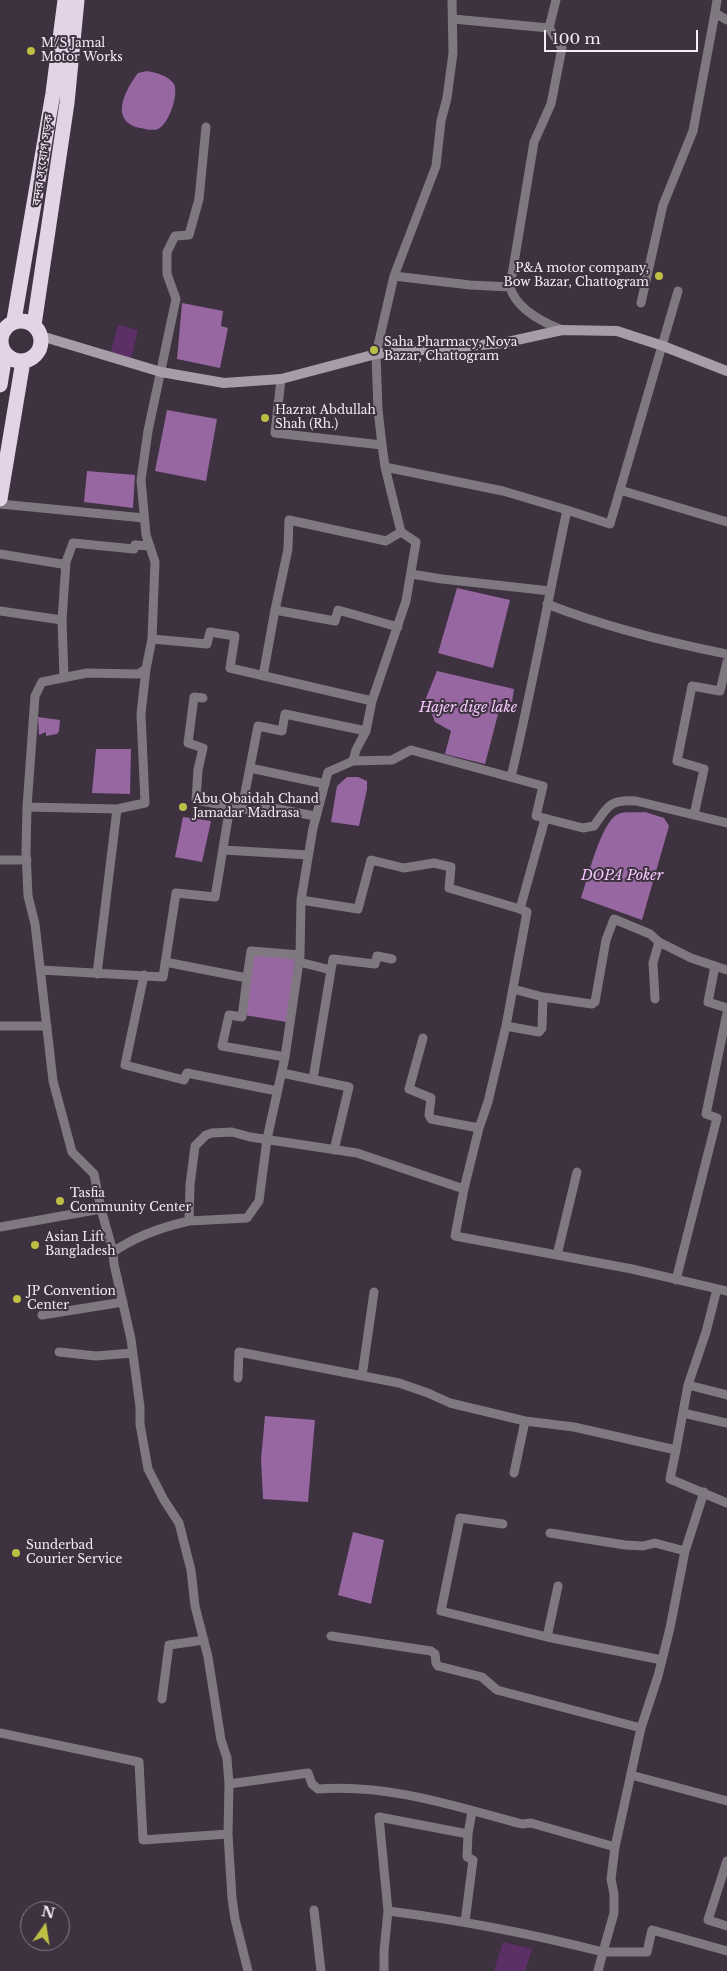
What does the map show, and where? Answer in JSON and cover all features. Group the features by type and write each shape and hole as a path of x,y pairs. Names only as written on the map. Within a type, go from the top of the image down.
{"highway":[{"name":"বন্দর সংযোগ সড়ক","path":"14,320 53,94 65,0"},
{"name":"বন্দর সংযোগ সড়ক","path":"37,331 67,103 77,0"},
{"path":"14,320 28,322 37,331 41,343 35,355 24,361 10,358 2,348 0,338 4,329 14,320"},
{"path":"0,385 5,354"},
{"path":"0,499 24,361"}],"street":[{"path":"353,761 356,750 366,731 372,701 406,601 416,542 401,532 385,467 378,410 376,354 394,276 436,166 441,120 447,98 451,68 452,0"},
{"path":"556,0 549,28 562,48 551,104 534,142 510,287 513,296 538,320 562,330"},
{"path":"641,303 663,205 693,131 717,0"},
{"path":"715,13 727,20"},
{"path":"453,19 549,28"},
{"path":"28,807 117,809 144,803 141,714 146,669 152,639 155,562 144,518 141,480 148,431 176,298 167,274 167,252 175,236 189,235 199,199 206,127"},
{"path":"394,276 470,286 510,287"},
{"path":"385,467 503,491 610,524 678,291"},
{"path":"37,331 161,372 224,383 281,379 376,354 502,343 562,330 617,331 663,346 727,371"},
{"path":"281,379 275,434 382,445"},
{"path":"620,490 727,522"},
{"path":"0,504 144,518"},
{"path":"511,777 527,712 567,510"},
{"path":"262,676 288,549 289,520 386,541 401,532"},
{"path":"64,678 62,620 66,562 73,543 134,549 135,545 150,546"},
{"path":"0,554 62,564 66,562"},
{"path":"411,574 550,591"},
{"path":"547,604 580,617 689,647 727,654"},
{"path":"275,610 335,621 338,610 398,627"},
{"path":"0,611 62,620"},
{"path":"152,639 207,644 210,632 235,636 230,668 372,701"},
{"path":"694,815 704,769 677,761 692,686 720,691 727,662"},
{"path":"146,669 138,674 87,673 42,682 35,696 28,807 28,896 35,924 53,1081 72,1152 94,1174 123,1302 148,1469 164,1500 179,1522 190,1570 194,1606 204,1640 221,1740 226,1758 229,1784 229,1875 235,1919 248,1971"},
{"path":"203,698 194,696 188,743 203,748 198,770 196,800 260,812 262,806 315,816"},
{"path":"242,808 258,726 282,731 285,714 366,731"},
{"path":"113,1252 128,1242 146,1234 189,1220 247,1218 259,1201 267,1139 285,1057 299,959 301,900 308,855 315,816 328,772 353,761 392,760 411,750 542,786 536,816 583,828 594,826 610,804 623,800 636,801 727,823"},
{"path":"250,768 325,784"},
{"path":"41,970 163,977 176,893 215,897 230,806"},
{"path":"97,974 117,809"},
{"path":"520,909 545,818"},
{"path":"223,850 308,855"},
{"path":"0,860 27,860"},
{"path":"301,900 358,909 371,860 404,868 434,863 451,867 449,888 527,912 506,1026 488,1102 479,1128 464,1189 455,1236 632,1269 727,1291"},
{"path":"513,989 544,997 592,1004 595,1002 606,940 614,920 650,934 659,942 691,958 727,970"},
{"path":"655,999 653,962 659,942"},
{"path":"285,1057 222,1046 229,1015 242,1017 251,951 299,959 331,970"},
{"path":"313,1079 333,959 375,964 377,956 392,959"},
{"path":"165,962 247,978"},
{"path":"716,966 708,1002 727,1008"},
{"path":"144,975 125,1066 184,1080 187,1072 277,1091"},
{"path":"506,1026 539,1032 542,1028 544,997"},
{"path":"676,1280 717,1118 706,1114 727,1013"},
{"path":"0,1026 47,1026"},
{"path":"423,1038 409,1089 431,1098 429,1115 431,1119 479,1128"},
{"path":"282,1073 349,1087 334,1150"},
{"path":"189,1220 191,1176 195,1146 206,1135 212,1133 232,1132 250,1138 358,1153 464,1189"},
{"path":"557,1255 577,1172"},
{"path":"0,1227 101,1209"},
{"path":"717,1289 706,1332 688,1385 670,1479 727,1503"},
{"path":"362,1376 374,1292"},
{"path":"42,1315 123,1302"},
{"path":"59,1352 96,1356 132,1353"},
{"path":"238,1378 239,1352 398,1383 450,1403 524,1421 574,1427 676,1450"},
{"path":"688,1385 727,1395"},
{"path":"683,1413 727,1423"},
{"path":"514,1473 524,1421"},
{"path":"598,1971 614,1913 614,1894 611,1879 615,1847 641,1728 662,1660 685,1551 704,1492"},
{"path":"503,1524 460,1518 441,1611 547,1637 662,1660"},
{"path":"550,1533 625,1545 643,1546 654,1543 685,1551"},
{"path":"547,1637 558,1586"},
{"path":"331,1636 431,1651 435,1654 438,1666 482,1678 497,1690 641,1728"},
{"path":"162,1699 169,1645 204,1640"},
{"path":"0,1733 139,1762 142,1840 228,1834"},
{"path":"229,1784 308,1773 312,1784 318,1789 340,1788 436,1799 472,1811 522,1824 530,1823 615,1847"},
{"path":"631,1775 727,1801"},
{"path":"465,1922 473,1860 467,1857 472,1811"},
{"path":"384,1971 388,1911 379,1817 468,1834"},
{"path":"727,1861 708,1920 727,1926"},
{"path":"314,1910 321,1971"},
{"path":"388,1911 465,1922 554,1939 603,1952 646,1952 652,1930 727,1951"}],"shaded area":[{"path":"118,325 138,330 131,358 111,352"},
{"path":"503,1942 532,1949 525,1971 494,1971"}],"water":[{"path":"147,71 169,78 174,84 175,89 174,101 169,115 162,126 156,130 140,128 130,124 124,119 122,112 122,104 133,80 138,73"},
{"path":"182,303 223,311 221,326 228,328 220,368 177,359"},
{"path":"167,410 217,419 206,481 155,471"},
{"path":"87,471 135,475 133,508 84,502"},
{"name":"Hajer dige lake","path":"457,588 510,600 493,668 438,653"},
{"name":"Hajer dige lake","path":"437,671 514,689 512,702 502,699 485,764 445,754 451,731 435,722 426,698"},
{"path":"38,717 60,720 57,734 46,736 46,732 39,735"},
{"path":"96,749 131,749 130,794 92,793"},
{"path":"347,777 358,777 367,781 359,826 331,822 337,786"},
{"name":"DOPA Poker","path":"645,812 664,818 669,826 642,920 581,898 600,839 612,819 621,813"},
{"path":"183,817 211,821 202,862 175,857"},
{"path":"253,954 295,958 287,1022 244,1015"},
{"path":"265,1416 315,1420 308,1502 263,1499 261,1459"},
{"path":"353,1532 384,1540 371,1604 338,1595"}],"place":[{"name":"M/S Jamal Motor Works","path":"31,51"},
{"name":"P&A motor company, Bow Bazar, Chattogram","path":"659,276"},
{"name":"Saha Pharmacy, Noya Bazar, Chattogram","path":"374,350"},
{"name":"Hazrat Abdullah Shah (Rh.)","path":"265,418"},
{"name":"Abu Obaidah Chand Jamadar Madrasa","path":"183,807"},
{"name":"Tasfia Community Center","path":"60,1201"},
{"name":"Asian Lift Bangladesh","path":"35,1245"},
{"name":"JP Convention Center","path":"17,1299"},
{"name":"Sunderbad Courier Service","path":"16,1553"}]}
